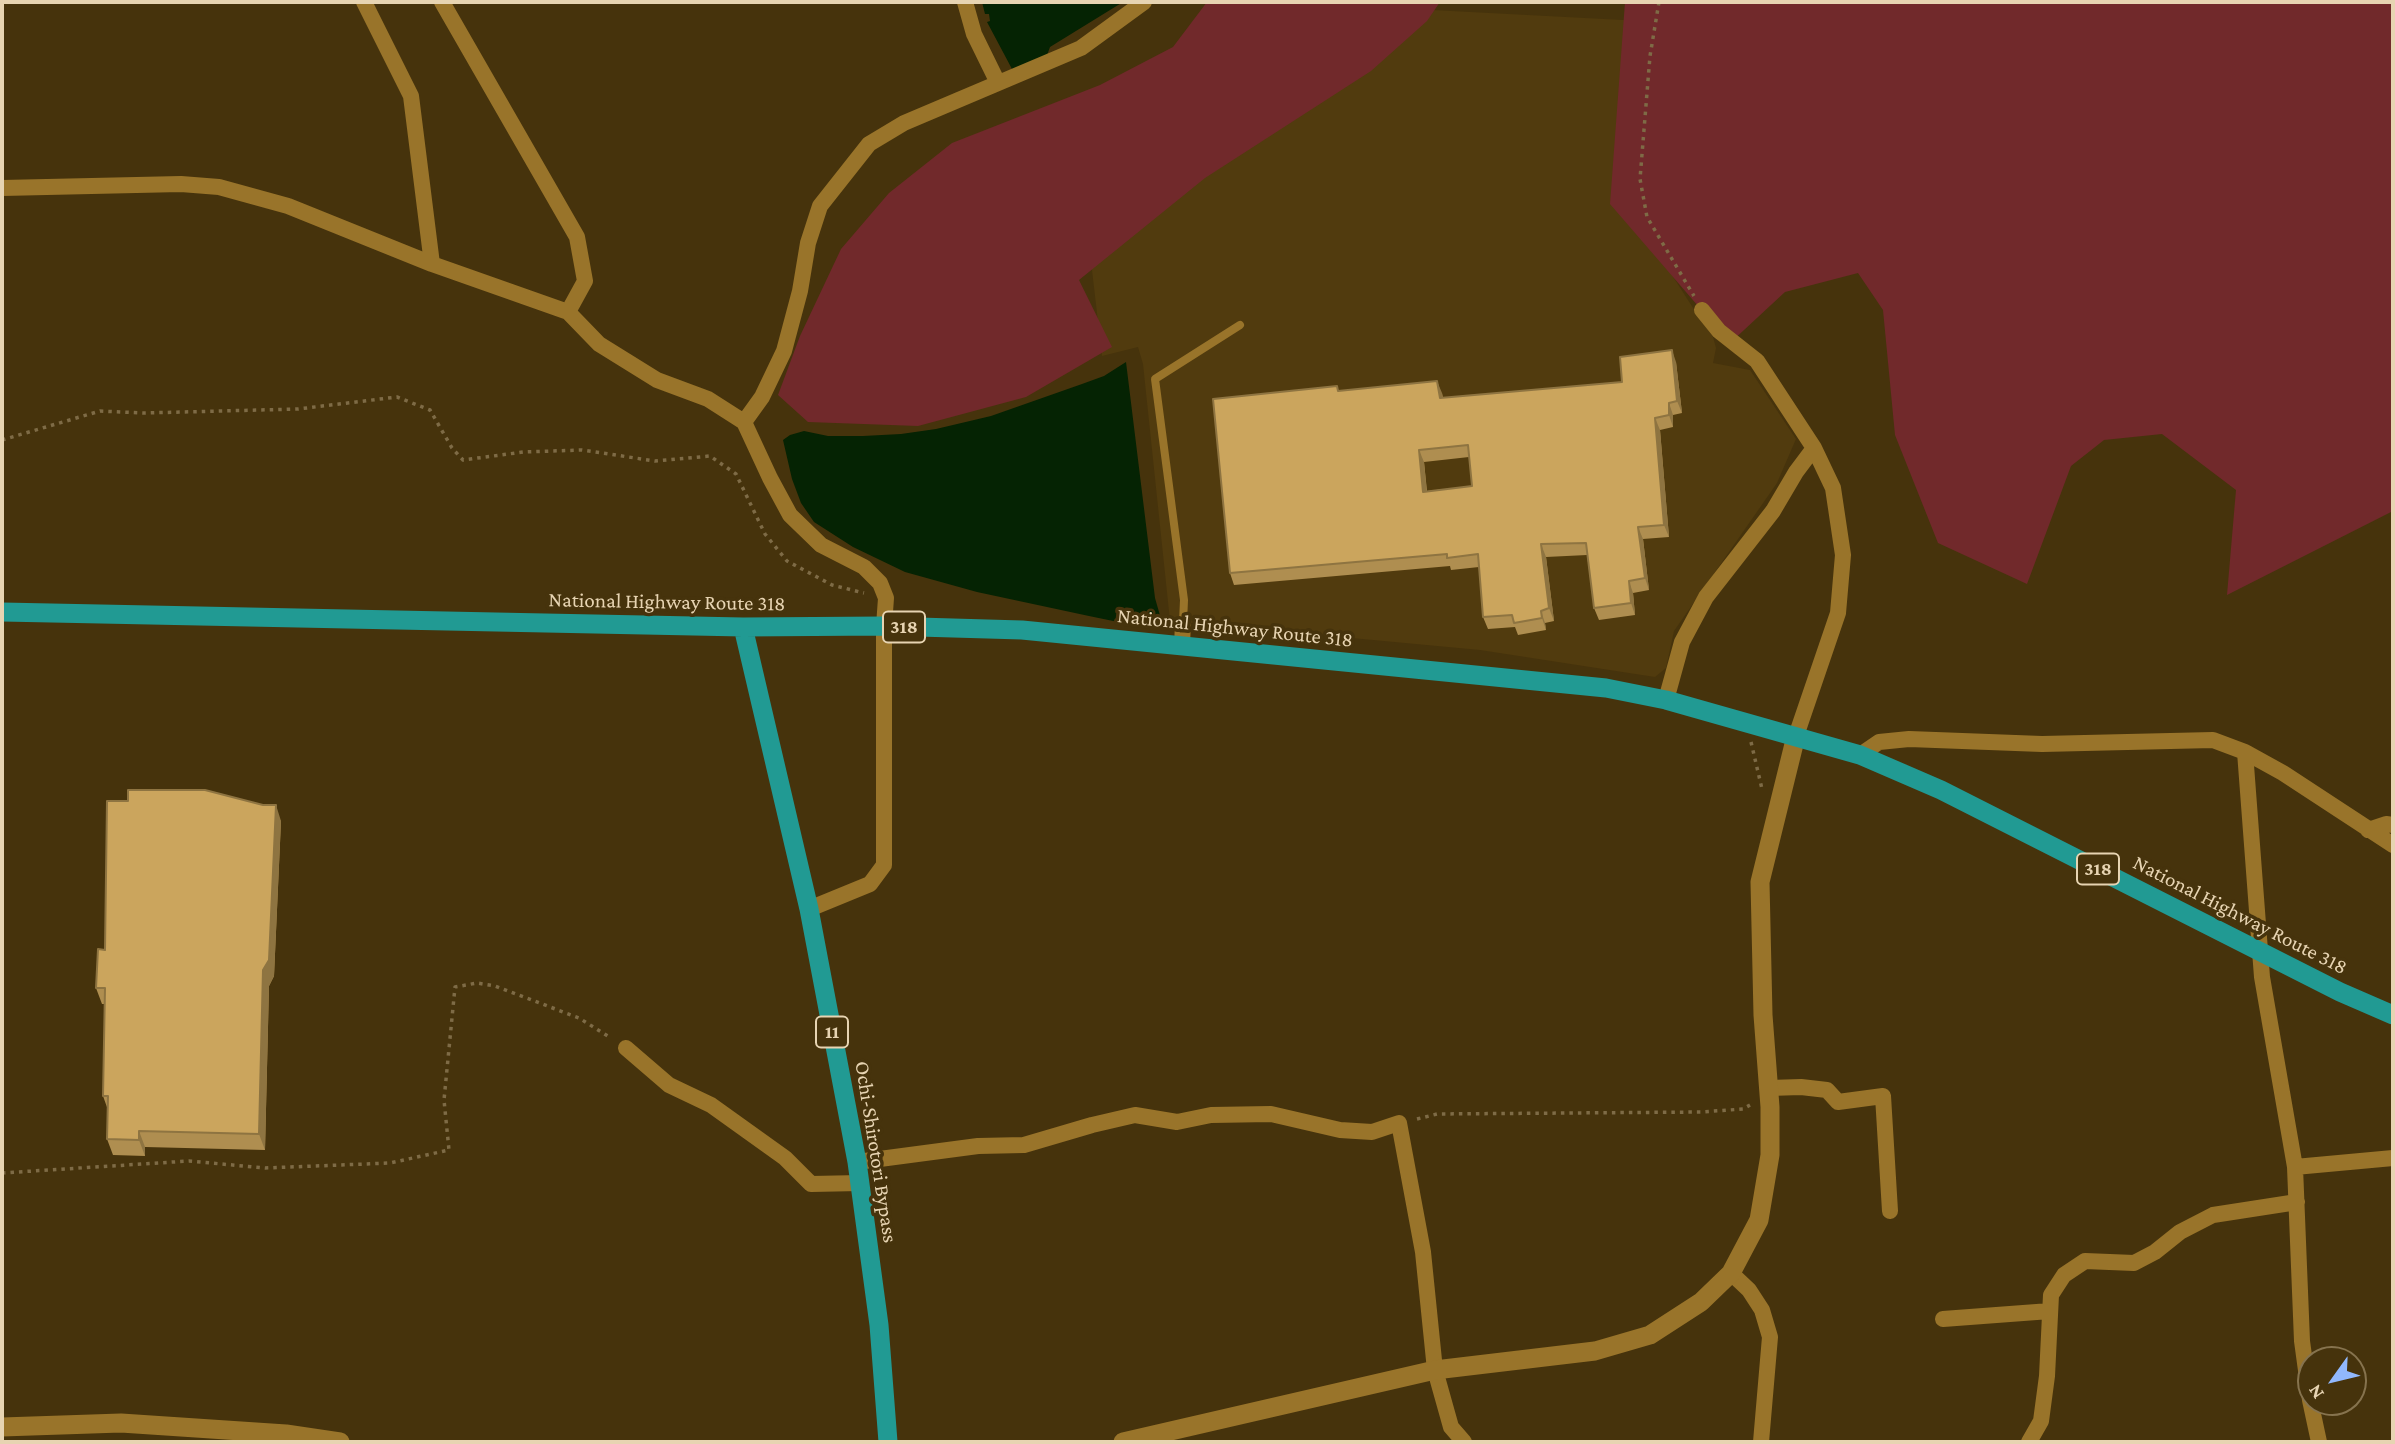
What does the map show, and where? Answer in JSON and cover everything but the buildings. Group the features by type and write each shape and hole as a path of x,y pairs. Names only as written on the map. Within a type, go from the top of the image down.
{"highway":[{"name":"National Highway Route 318","path":"2,612 743,627 1021,629 1606,688 1666,700 1860,755 1941,790 2340,992 2393,1015"},
{"name":"Ochi-Shirotori Bypass","path":"743,627 809,909 857,1162 879,1325 888,1442"}],"street":[{"path":"364,2 411,96 432,264"},
{"path":"442,2 577,237 584,281 568,312"},
{"path":"965,2 974,34 998,83"},
{"path":"744,422 762,397 784,351 800,291 808,243 820,206 869,144 904,123 1081,48 1144,2"},
{"path":"2,188 181,184 219,187 288,206 432,264 568,312 598,344 657,380 708,399 744,422 769,478 790,515 821,545 864,567 880,583 886,598 884,865 870,884 809,909"},
{"path":"1123,1442 1435,1370 1595,1351 1650,1335 1701,1302 1731,1273 1759,1220 1770,1155 1760,882 1796,736 1838,613 1843,555 1833,488 1814,448 1757,360 1719,331 1702,310"},
{"path":"1666,700 1682,642 1706,597 1773,510 1814,448"},
{"path":"1182,645 1183,623"},
{"path":"1860,755 1879,742 1909,739 2042,744 2213,740 2245,752 2283,773 2393,845"},
{"path":"2245,752 2262,977 2295,1167 2302,1341 2319,1442"},
{"path":"2368,830 2386,824 2393,825"},
{"path":"626,1048 668,1085 710,1105 785,1158 811,1184 860,1183"},
{"path":"1769,1088 1827,1090 1838,1102 1882,1096 1890,1211"},
{"path":"857,1162 978,1146 1024,1145 1135,1115 1177,1122 1210,1115 1270,1114 1340,1130 1371,1132 1399,1123 1423,1252 1435,1370 1451,1427 1464,1442"},
{"path":"2295,1167 2393,1158"},
{"path":"2029,1442 2042,1421 2051,1295 2064,1275 2085,1261 2134,1263 2155,1252 2180,1232 2213,1215 2297,1202"},
{"path":"1731,1273 1749,1290 1762,1310 1770,1337 1761,1442"},
{"path":"1943,1319 2050,1311"},
{"path":"2,1427 121,1423 286,1434 340,1442"}],"lane":[{"path":"1183,623 1184,600 1155,379 1240,326"}],"path":[{"path":"1659,2 1650,57 1640,180 1647,217 1702,310"},
{"path":"2,440 100,411 144,413 298,409 397,397 430,410 452,448 463,460 523,452 582,450 655,461 710,456 736,474 765,534 788,561 832,585 886,598"},
{"path":"1751,723 1751,746 1762,790"},
{"path":"2,1173 189,1161 265,1168 390,1163 449,1150 443,1100 455,987 477,983 495,986 579,1018 626,1048"},
{"path":"1399,1123 1437,1114 1701,1112 1743,1109 1754,1103"}],"shaded area":[{"path":"982,2 1123,2 1050,47 1046,58 1012,69 987,22 990,21 989,14 985,14"},
{"path":"1207,2 1440,2 1427,21 1371,71 1205,178 1079,280 1112,347 1026,397 918,426 808,422 778,395 800,336 841,249 889,193 952,143 1100,85 1173,47"},
{"path":"1625,2 2393,2 2393,511 2227,595 2236,490 2162,434 2104,440 2071,466 2027,584 1938,543 1895,435 1883,310 1858,273 1785,292 1730,343 1610,204"},
{"path":"1394,8 1642,21 1649,239 1702,322 1712,333 1716,348 1713,363 1750,370 1796,439 1777,483 1674,631 1666,668 1655,677 1480,650 1170,621 1143,364 1138,347 1102,356 1090,253"},
{"path":"1126,362 1155,598 1163,626 1147,624 1147,628 1089,616 977,592 905,572 853,547 814,522 801,503 783,440 790,435 804,431 828,436 863,436 936,429 991,416 1082,384 1104,376"}]}
